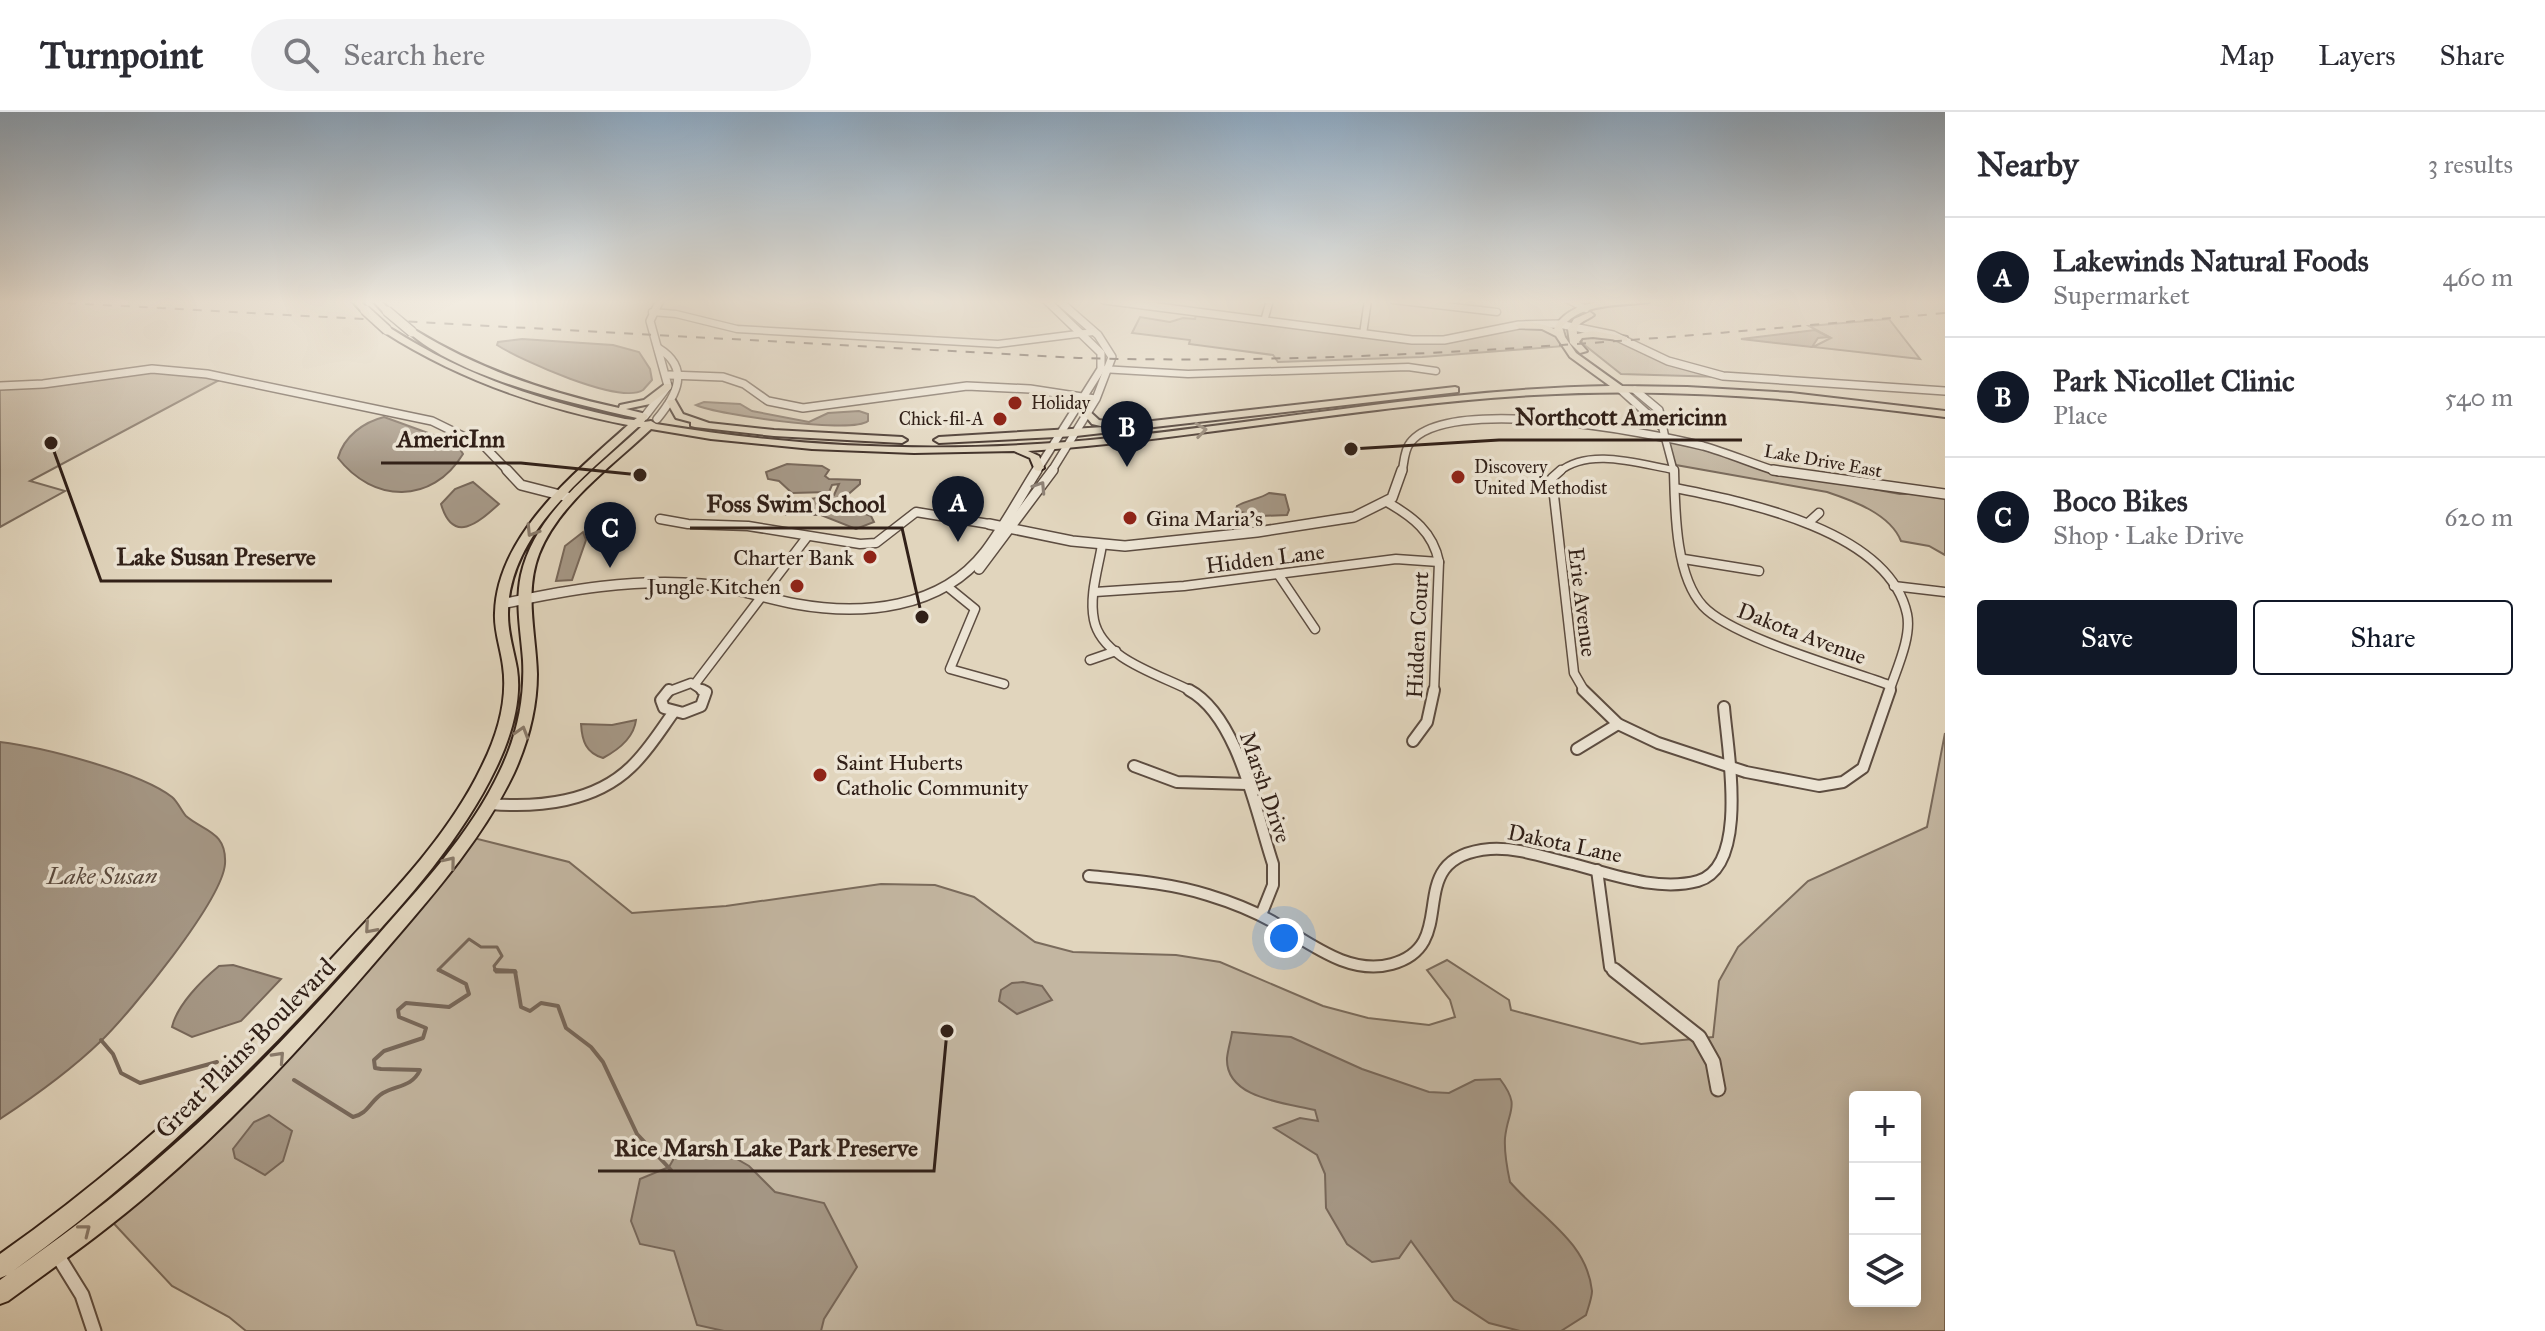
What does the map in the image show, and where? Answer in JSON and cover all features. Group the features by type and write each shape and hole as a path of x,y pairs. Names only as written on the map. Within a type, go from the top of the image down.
{"main road":[{"path":"433,357 460,373 606,423 613,429 611,440 600,457"},
{"path":"458,357 483,370 701,435"},
{"path":"1578,357 1610,381 1622,385"},
{"path":"1590,357 1634,394"},
{"path":"1576,386 1590,376 1587,364"},
{"path":"589,404 636,406 652,399 669,381"},
{"path":"619,454 657,434 701,435 844,449 986,449 1068,445 1610,381"},
{"path":"580,413 863,439 942,440 1076,433 1471,388 1622,385 1804,390 1945,406"},
{"path":"1576,386 1634,394 1671,390 1789,396 1945,414"},
{"path":"1656,406 1655,396 1671,390"},
{"path":"672,402 676,414 683,418 732,429"},
{"path":"1087,412 1095,421 1105,424 1144,425"},
{"name":"Great Plains Boulevard","path":"0,1293 144,1185 277,1060 470,837 491,804 518,745 529,700 526,598 528,574 539,546 572,498 619,454 647,421"},
{"name":"Great Plains Boulevard","path":"0,1267 119,1177 255,1054 426,865 484,778 505,719 511,675 502,626 502,604 510,569 529,534 557,495 647,421"},
{"path":"986,449 1027,453 1036,458 1039,468"}],"street":[{"path":"661,357 669,381"},
{"path":"647,421 672,402 679,374 669,357"},
{"path":"502,604 526,598 668,582 700,583 827,608 870,608 919,599 976,572 1076,433 1087,412 1101,369 1101,357"},
{"path":"1006,529 1053,446 1111,370 1111,357"},
{"path":"1660,357 1723,376 1945,391"},
{"path":"1101,369 1188,374 1408,367 1436,371"},
{"path":"0,386 43,384 152,369 216,376 432,421 485,447 521,485 572,498"},
{"path":"647,421 669,381 679,374 707,374 733,380 768,401 803,408 844,405 953,386 1010,387 1090,398"},
{"path":"1634,394 1656,406"},
{"name":"Dakota Avenue","path":"1634,394 1661,426 1674,470 1675,525 1694,595 1710,614 1751,635 1889,685"},
{"name":"Dakota Avenue","path":"1656,406 1662,418 1661,426"},
{"name":"Lake Drive East","path":"1387,502 1400,481 1408,444 1421,433 1454,420 1502,417 1665,438 1705,447 1784,474 1945,494"},
{"name":"Erie Avenue","path":"1674,470 1594,460 1569,462 1552,478 1574,673 1583,692 1618,724 1655,743 1793,783 1819,786 1841,783 1863,768 1903,648 1908,616 1894,586"},
{"path":"1675,488 1749,503 1808,523 1864,556 1894,586 1945,592"},
{"path":"660,519 688,524 741,525 842,543 876,543 916,512 1102,545 1168,542 1324,523 1354,517 1387,502"},
{"name":"Hidden Court","path":"1387,502 1414,518 1429,533 1437,546 1439,562 1434,699 1427,722 1413,741"},
{"path":"1808,523 1819,513"},
{"path":"695,684 807,537"},
{"name":"Marsh Drive","path":"1102,545 1094,625 1116,651 1198,695 1218,713 1229,732 1273,864 1273,885 1261,915"},
{"name":"Hidden Lane","path":"1095,592 1184,586 1396,559 1439,562"},
{"path":"1684,559 1759,571"},
{"path":"1278,574 1315,629"},
{"path":"948,587 975,609 950,669 1004,684"},
{"path":"1698,616 1710,614"},
{"path":"1090,660 1116,651"},
{"path":"491,804 546,803 593,791 628,770 673,713 694,710 704,702 706,692 695,684 683,683 665,692 662,704 673,713"},
{"name":"Dakota Lane","path":"1089,876 1163,884 1209,895 1261,915 1340,960 1372,967 1392,964 1424,946 1432,930 1432,899 1439,872 1446,861 1458,855 1506,849 1662,882 1697,881 1716,871 1726,854 1729,824 1724,707"},
{"path":"1577,749 1618,724"},
{"path":"1134,766 1177,782 1247,784"},
{"path":"1597,870 1610,967 1699,1037 1713,1062 1718,1089"},
{"path":"56,1253 82,1295 94,1331"}],"shaded area":[{"path":"1274,357 1423,357 1422,357 1278,362"},
{"path":"1599,357 1666,357 1722,377 1621,374"},
{"path":"134,371 225,377 30,481 65,491 0,527 0,386"},
{"path":"1665,438 1778,472 1900,494 1945,494 1945,555 1929,546 1901,541 1880,516 1827,492 1676,465 1671,460"},
{"path":"1945,733 1945,1331 246,1331 229,1317 172,1286 105,1214 194,1139 470,837 569,862 632,913 726,906 881,884 935,885 974,897 1035,942 1073,952 1176,955 1220,962 1323,1006 1368,1018 1429,1025 1455,1017 1450,1000 1427,970 1447,960 1509,1000 1511,1010 1641,1044 1713,1037 1719,981 1738,947 1808,881 1927,827"}],"water":[{"path":"520,357 642,357 650,369 652,380 643,390 631,393 614,391 570,379"},
{"path":"704,402 740,404 752,411 809,422 828,413 859,411 868,414 868,421 837,425 784,422 696,405"},
{"path":"384,417 456,443 463,454 450,471 419,490 385,490 368,484 338,458 345,443 356,431"},
{"path":"787,464 822,466 829,470 825,476 829,479 860,480 860,484 844,498 844,506 871,516 874,522 856,529 821,515 786,515 787,503 834,495 839,484 832,485 829,492 792,493 779,481 768,479 766,472"},
{"path":"473,482 499,504 475,523 459,527 446,517 441,504 455,489"},
{"path":"1269,493 1285,495 1289,510 1287,515 1260,516 1236,511 1237,506"},
{"path":"583,532 586,540 572,580 556,581 565,546"},
{"path":"636,720 624,742 603,758 586,746 581,724 612,725"},
{"name":"Lake Susan","path":"0,742 90,762 157,788 174,799 186,816 218,838 225,853 225,864 220,881 192,929 115,1027 65,1073 0,1119"},
{"path":"233,965 281,979 241,1021 192,1037 172,1027 179,1010 198,986 219,966"},
{"path":"1012,983 1042,986 1052,1000 1017,1014 999,1001 1001,990"},
{"path":"1232,1032 1291,1037 1362,1069 1429,1092 1449,1093 1475,1080 1500,1079 1512,1102 1505,1144 1510,1182 1560,1230 1581,1258 1592,1291 1586,1315 1561,1331 1520,1331 1489,1323 1454,1300 1411,1241 1399,1258 1372,1262 1347,1244 1326,1208 1325,1174 1317,1155 1274,1128 1300,1118 1318,1121 1315,1110 1260,1097 1236,1082 1229,1072 1227,1058"},
{"path":"269,1115 292,1131 283,1161 265,1175 235,1158 233,1149 254,1122"},
{"path":"681,1146 723,1151 749,1166 775,1192 824,1203 857,1267 824,1319 821,1331 724,1331 697,1325 674,1251 640,1244 631,1221 640,1179 669,1167"}],"waterway":[{"path":"442,972 438,970 469,939 481,947 497,947 502,956 494,966 495,970"},
{"path":"495,970 515,972"},
{"path":"495,970 515,972"},
{"path":"294,1080 353,1117 362,1113 383,1093 413,1080 420,1070 375,1068 374,1060 384,1051 423,1038 426,1028 399,1017 398,1010 406,1003 449,1007 469,994 466,984 442,972"},
{"path":"515,972 521,1007 530,1011 541,1003 558,1006 566,1028 591,1047 603,1062 637,1134 671,1170"},
{"path":"101,1040 113,1054 121,1073 140,1083 217,1062"}],"railway":[{"path":"1059,357 1326,357"}],"place":[{"name":"Holiday","path":"1015,403"},
{"name":"Chick-fil-A","path":"1000,419"},
{"name":"Lake Susan Preserve","path":"51,443"},
{"name":"Northcott Americinn","path":"1351,449"},
{"name":"Park Nicollet Clinic","path":"1127,467"},
{"name":"AmericInn","path":"640,475"},
{"name":"Discovery United Methodist","path":"1458,477"},
{"name":"Gina Maria's","path":"1130,518"},
{"name":"Lakewinds Natural Foods","path":"958,542"},
{"name":"Charter Bank","path":"870,557"},
{"name":"Boco Bikes","path":"610,568"},
{"name":"Jungle Kitchen","path":"797,586"},
{"name":"Foss Swim School","path":"922,617"},
{"name":"Saint Huberts Catholic Community","path":"820,775"},
{"name":"Rice Marsh Lake Park Preserve","path":"947,1031"}]}
